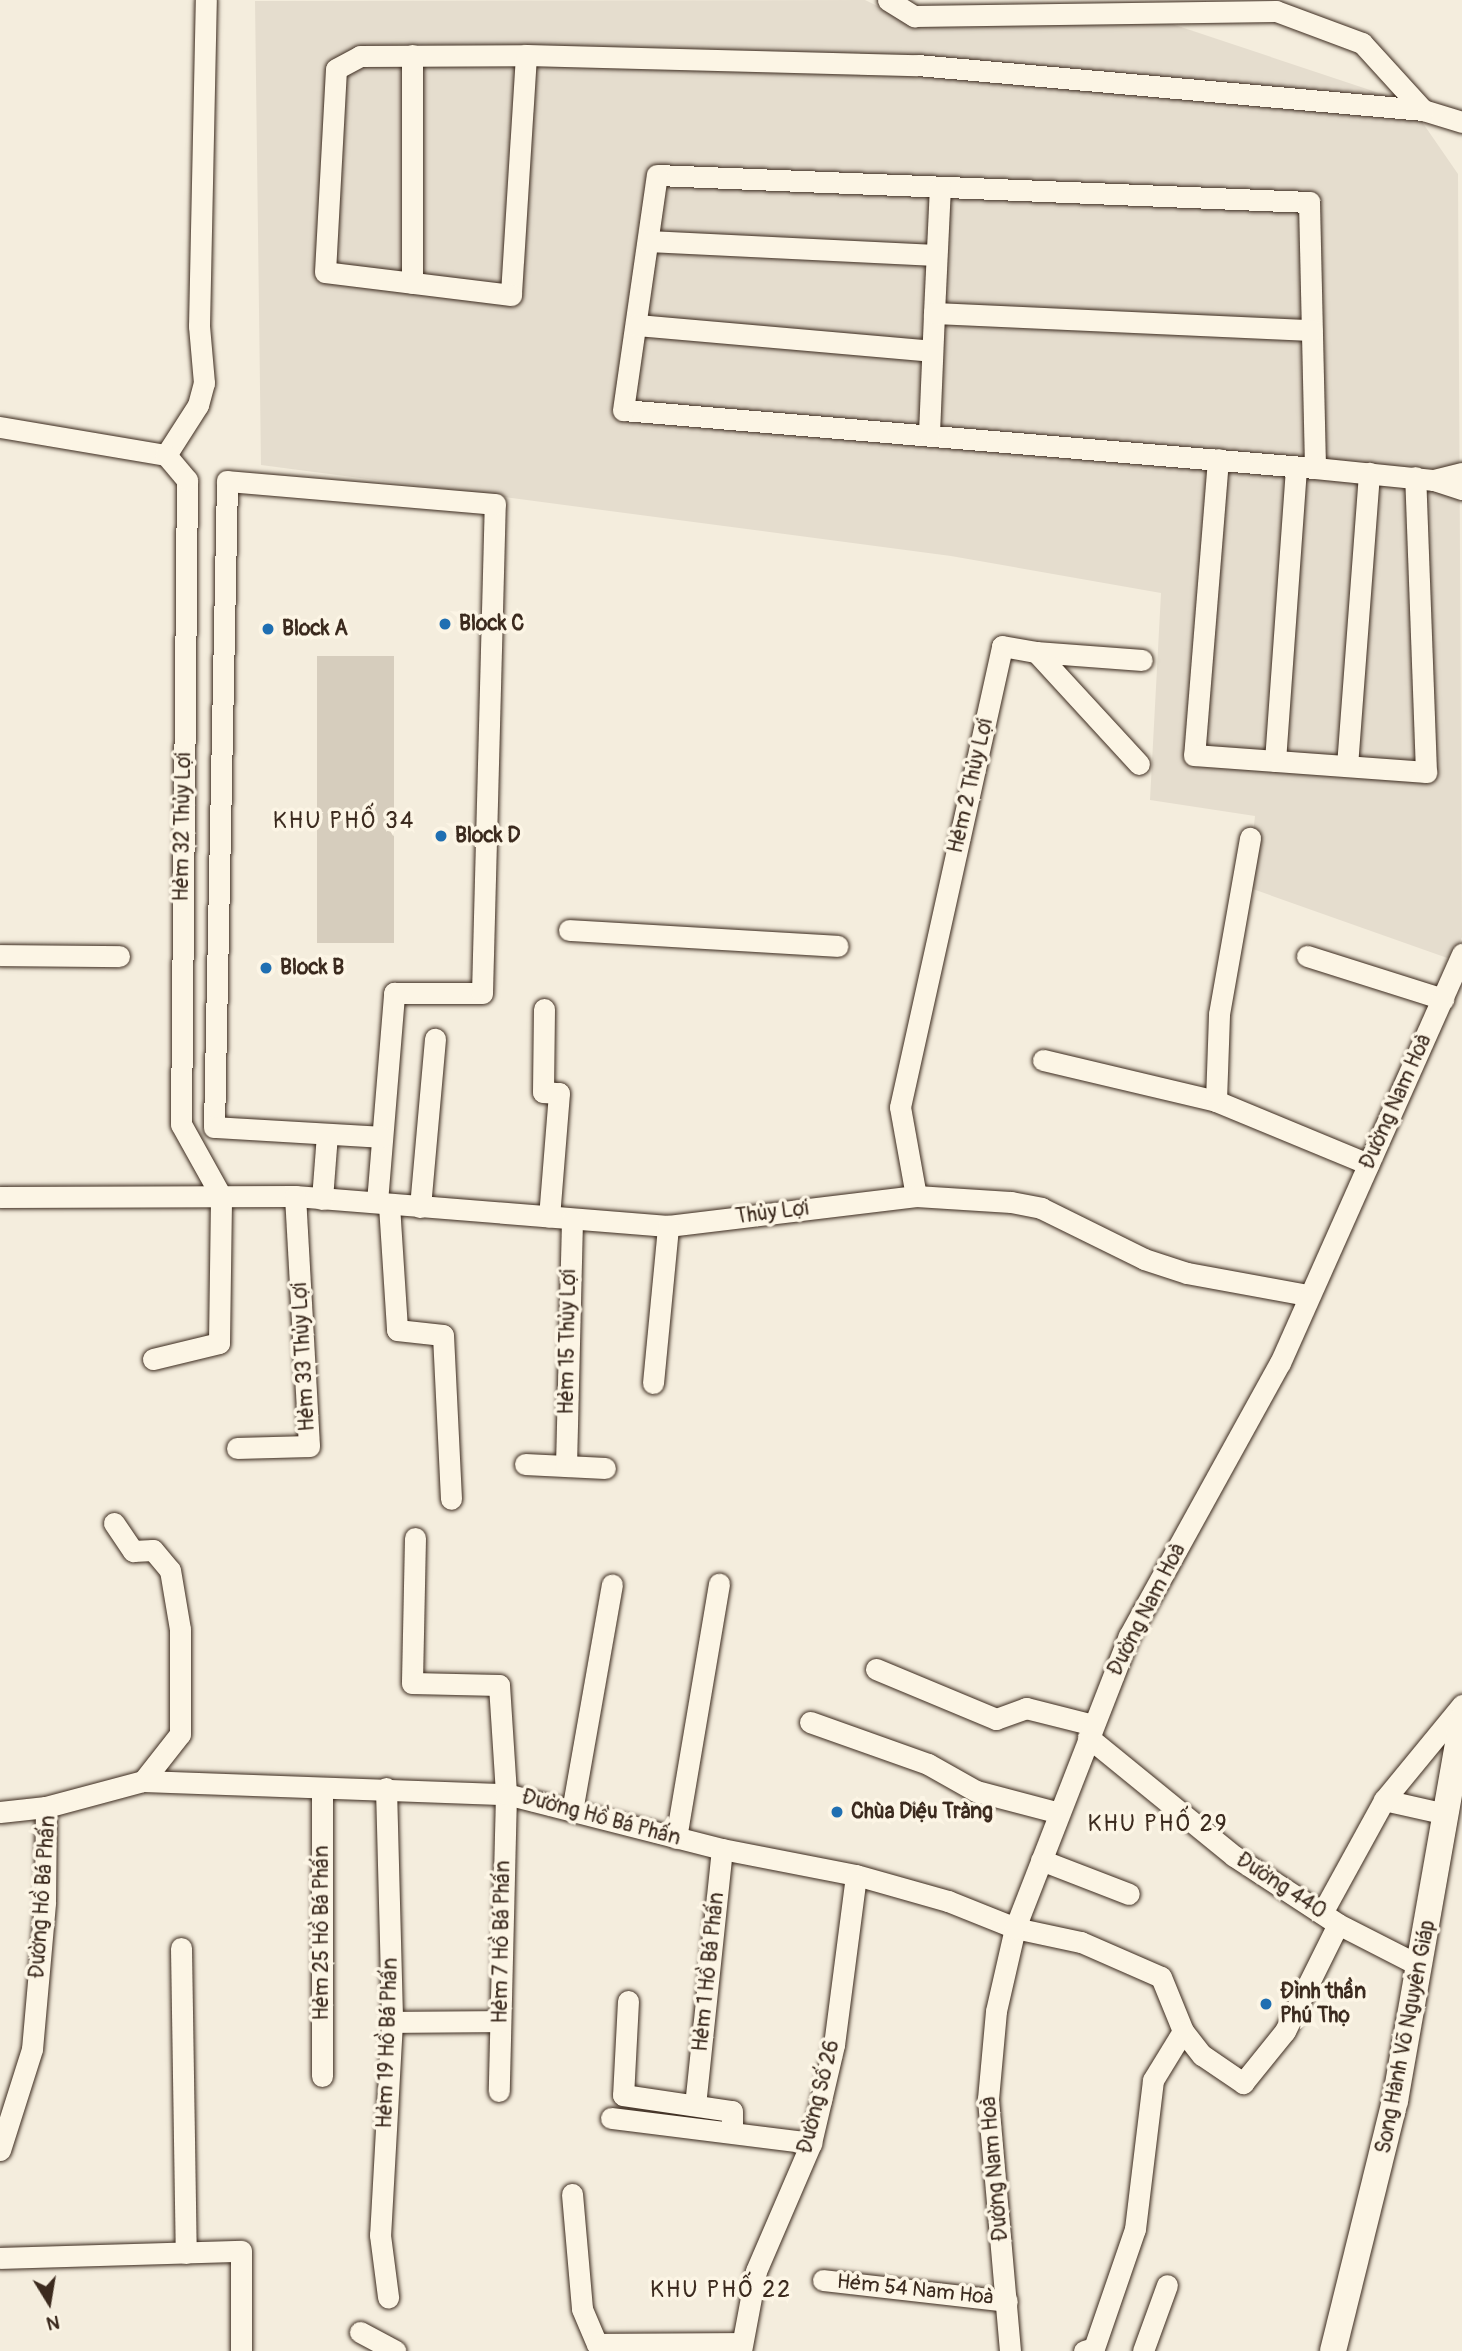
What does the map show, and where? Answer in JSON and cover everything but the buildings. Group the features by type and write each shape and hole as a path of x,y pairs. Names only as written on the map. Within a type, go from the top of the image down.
{"main road":[{"name":"Song Hành Võ Nguyên Giáp","path":"1333,2351 1379,2177 1420,1966 1462,1720"}],"street":[{"path":"0,427 166,454 198,405 204,383 199,326 206,0"},
{"path":"888,0 914,16 1276,11 1362,43 1423,110"},
{"path":"412,55 412,283"},
{"path":"526,55 511,295 325,272 336,69 360,56 526,55 918,65 1423,110 1462,122"},
{"path":"1275,761 1305,467 1312,330 1309,202 657,175 624,410 929,433 1218,459 1305,467 1369,473 1424,478 1462,489"},
{"path":"929,433 940,187"},
{"path":"648,241 936,255"},
{"path":"934,313 1312,330"},
{"path":"636,325 932,351"},
{"name":"Hẻm 32 Thủy Lợi","path":"166,454 187,480 181,1124 221,1196"},
{"path":"1218,459 1194,755 1426,772 1424,478"},
{"path":"1347,766 1369,473"},
{"path":"1424,478 1462,473"},
{"path":"382,1137 214,1127 227,481 495,504 482,993 394,993 382,1137 383,1203 397,1330 443,1335 451,1499"},
{"name":"Hẻm 2 Thủy Lợi","path":"916,1196 900,1107 1002,646 1036,652"},
{"path":"1036,652 1142,660"},
{"path":"1036,652 1139,764"},
{"path":"1216,1101 1219,1014 1250,838"},
{"path":"569,930 838,946"},
{"name":"Đường Nam Hoà","path":"1010,2351 988,2099 996,2011 1015,1927 1129,1636 1280,1363 1307,1295 1462,954"},
{"path":"0,955 119,956"},
{"path":"1307,956 1443,999"},
{"path":"544,1009 543,1092 559,1093 549,1217"},
{"path":"420,1207 435,1040"},
{"path":"1043,1060 1216,1101 1368,1164"},
{"path":"322,1199 327,1134"},
{"path":"153,1359 219,1343 221,1196"},
{"name":"Thủy Lợi","path":"0,1197 295,1196 668,1226 916,1196 1041,1208 1144,1259 1187,1273 1307,1295"},
{"name":"Hẻm 33 Thủy Lợi","path":"237,1448 309,1446 295,1196"},
{"name":"Hẻm 15 Thủy Lợi","path":"566,1466 572,1219"},
{"path":"653,1383 668,1226"},
{"path":"525,1464 605,1468"},
{"path":"114,1523 133,1551 153,1550 170,1570 180,1629 180,1734 143,1781"},
{"name":"Hẻm 7 Hồ Bá Phấn","path":"415,1538 412,1683 499,1685 506,1794 499,2091"},
{"path":"676,1838 719,1584"},
{"path":"572,1811 612,1585"},
{"path":"876,1669 996,1719 1026,1708 1090,1731"},
{"path":"1330,1918 1384,1800 1462,1705"},
{"path":"810,1722 928,1764 976,1791 1059,1813"},
{"name":"Đường 440","path":"1090,1731 1234,1856 1330,1918 1420,1966"},
{"name":"Đường Hồ Bá Phấn","path":"0,2150 32,2049 45,1902 46,1807 143,1781 321,1789 386,1788 468,1796 506,1794 722,1849 856,1875 948,1901 1015,1927 1080,1942 1161,1977 1183,2031 1202,2055 1243,2083 1285,2031 1330,1918"},
{"name":"Hẻm 19 Hồ Bá Phấn","path":"386,1788 392,2022 380,2235 388,2297"},
{"name":"Hẻm 25 Hồ Bá Phấn","path":"321,1789 322,2076"},
{"path":"1384,1800 1446,1814"},
{"path":"0,1812 46,1807"},
{"name":"Hẻm 1 Hồ Bá Phấn","path":"696,2096 722,1849"},
{"path":"1041,1860 1129,1894"},
{"name":"Đường Số 26","path":"741,2347 756,2271 811,2143 834,2045 856,1875"},
{"path":"181,1948 186,2253"},
{"path":"628,2001 623,2095 732,2111 732,2132"},
{"path":"392,2022 500,2021"},
{"path":"1084,2351 1094,2348 1135,2229 1153,2080 1183,2031"},
{"path":"611,2118 811,2143"},
{"path":"572,2194 577,2275 592,2340 610,2346 741,2347"},
{"path":"0,2258 241,2251 241,2351"},
{"name":"Hẻm 54 Nam Hoà","path":"823,2280 1007,2301"},
{"path":"1143,2351 1167,2285"},
{"path":"360,2332 395,2351"}],"shaded area":[{"path":"865,0 900,17 1172,24 1409,103 1458,174 1462,937 1453,960 1247,887 1255,816 1150,800 1161,593 951,556 261,465 255,1"},
{"path":"317,656 394,656 394,943 317,943"}],"place":[{"name":"Block C","path":"445,624"},
{"name":"Block A","path":"268,629"},
{"name":"Block D","path":"441,836"},
{"name":"Block B","path":"266,968"},
{"name":"Chùa Diệu Tràng","path":"837,1812"},
{"name":"Đình thần Phú Thọ","path":"1266,2004"}],"district":[{"name":"KHU PHỐ 34","path":"344,821"},
{"name":"KHU PHỐ 29","path":"1158,1824"},
{"name":"KHU PHỐ 22","path":"721,2290"}]}
